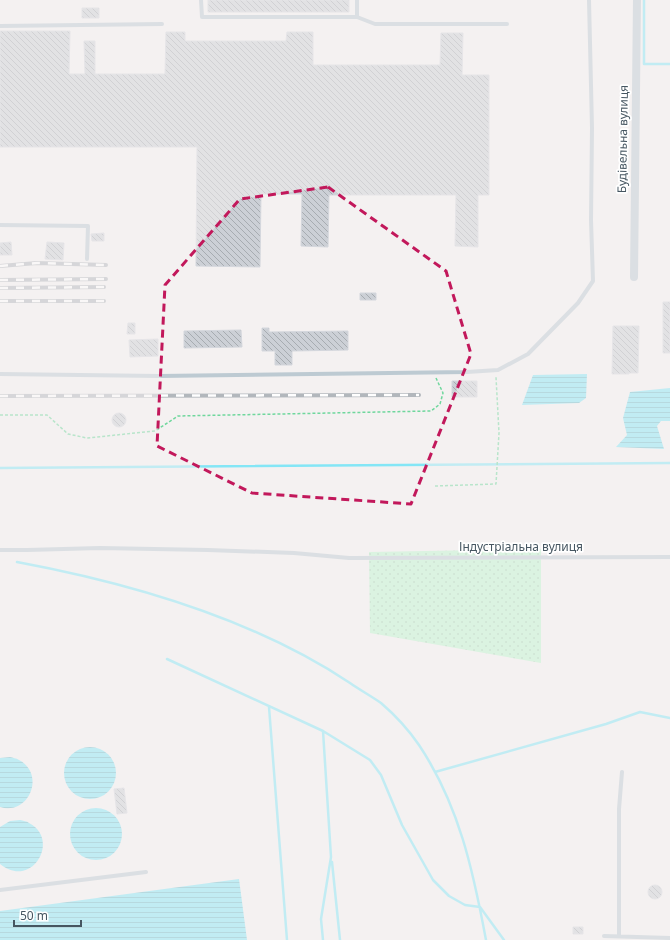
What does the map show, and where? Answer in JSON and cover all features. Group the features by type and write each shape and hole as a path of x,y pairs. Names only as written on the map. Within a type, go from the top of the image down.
{"street":[{"name":"Будівельна вулиця","path":"634,277 637,0"}],"lane":[{"path":"201,0 202,17 357,17 375,24 507,24"},
{"path":"357,0 357,17"},
{"path":"0,374 159,376 467,372 498,370 528,354 578,303 593,281 589,0"},
{"path":"0,26 162,24"},
{"path":"0,225 88,226 87,259"},
{"name":"Індустріальна вулиця","path":"0,550 100,548 200,550 349,558 670,557"},
{"path":"619,936 619,809 622,772"},
{"path":"0,890 146,872"},
{"path":"604,936 670,939"}],"path":[{"path":"435,486 496,484 499,433 496,377 498,370"},
{"path":"0,415 47,415 68,434 87,438 155,431 178,416 431,411 440,404 443,393 434,373"}],"highlighted area":[{"path":"328,187 446,271 471,354 411,504 252,493 157,446 165,285 240,199"}],"green space":[{"path":"541,549 541,663 370,633 369,552"}],"water":[{"path":"587,374 586,398 579,403 522,405 533,375"},
{"path":"670,388 670,421 661,421 657,426 664,449 616,447 627,435 623,418 630,392"},
{"path":"90,747 100,749 108,755 114,763 116,773 114,783 108,791 100,797 90,799 80,797 72,791 66,783 64,773 66,763 72,755 80,749"},
{"path":"10,757 18,759 27,766 32,775 32,783 26,800 19,805 10,808 0,807 0,758"},
{"path":"96,808 106,810 114,816 120,824 122,834 120,844 114,852 106,858 96,860 86,858 78,852 72,844 70,834 72,824 78,816 86,810"},
{"path":"20,820 28,822 38,830 42,840 42,850 38,859 32,867 23,871 12,870 0,864 0,827 10,821"},
{"path":"239,879 247,940 0,940 0,911"}],"building":[{"path":"208,0 349,0 349,12 208,12"},
{"path":"82,8 99,8 99,18 82,18"},
{"path":"0,31 70,31 69,74 85,74 84,41 95,41 95,74 165,74 166,32 185,32 185,41 286,41 287,32 313,32 313,65 440,65 441,33 463,33 462,75 489,75 489,195 478,195 478,247 455,246 456,195 329,195 328,247 301,246 302,194 261,194 260,267 196,266 197,147 0,147"},
{"path":"104,233 104,241 92,241 91,234"},
{"path":"11,242 12,255 0,255 0,243"},
{"path":"47,242 64,243 63,260 45,259"},
{"path":"360,293 376,293 376,300 360,300"},
{"path":"663,302 670,302 670,353 663,353"},
{"path":"128,323 135,323 135,334 127,334"},
{"path":"613,326 639,326 638,373 612,374"},
{"path":"262,328 269,328 269,332 348,331 348,350 292,351 292,365 275,365 275,351 262,351"},
{"path":"241,330 242,347 184,348 184,331"},
{"path":"158,339 158,356 130,357 129,340"},
{"path":"452,381 477,381 477,397 452,397"},
{"path":"119,413 124,415 126,420 124,425 119,427 114,425 112,420 114,415"},
{"path":"124,788 127,813 117,814 114,789"},
{"path":"655,885 660,887 662,892 660,897 655,899 650,897 648,892 650,887"},
{"path":"573,927 583,927 583,934 573,934"}],"waterway":[{"path":"644,0 644,64 670,64"},
{"path":"0,468 670,463"},
{"path":"17,562 103,581 147,593 190,606 232,622 313,660 381,703 401,722 415,739 445,791 463,839 470,863 486,940"},
{"path":"167,659 323,731 331,857 321,919 323,940"},
{"path":"269,707 287,940"},
{"path":"435,772 606,724 640,712 670,718"},
{"path":"323,731 370,760 381,775 402,825 433,880 449,896 465,905 480,907 504,940"},
{"path":"332,862 340,940"}],"railway":[{"path":"0,266 37,263 106,265"},
{"path":"0,280 106,279"},
{"path":"0,288 104,287"},
{"path":"0,301 104,301"},
{"path":"0,396 419,395"}]}
